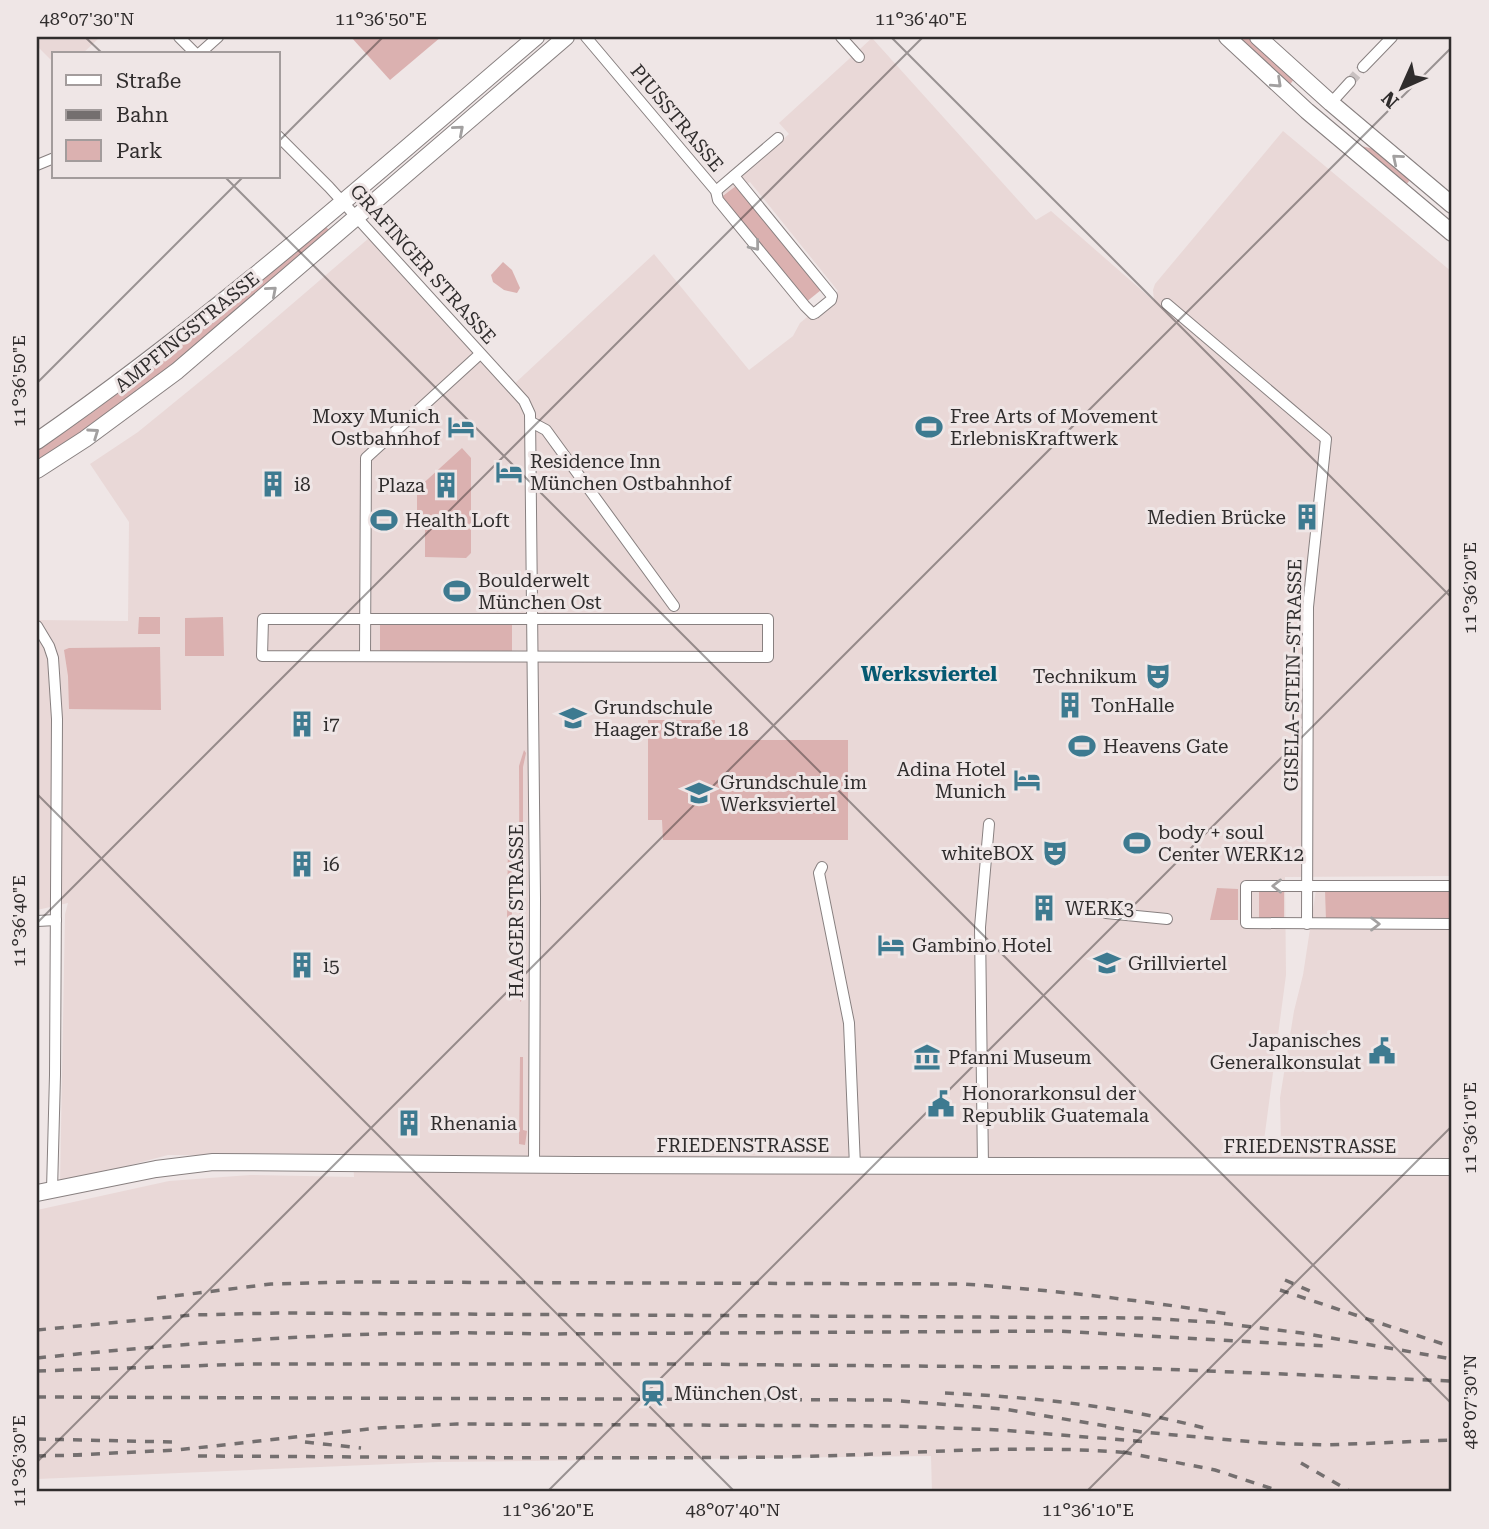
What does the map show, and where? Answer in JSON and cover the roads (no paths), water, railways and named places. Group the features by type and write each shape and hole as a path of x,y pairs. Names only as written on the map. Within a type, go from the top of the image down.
{"main road":[{"name":"AMPFINGSTRASSE","path":"37,441 189,330 536,37"},
{"path":"1227,37 1307,111 1452,233"},
{"path":"1258,37 1331,103 1452,205"},
{"name":"AMPFINGSTRASSE","path":"37,470 85,439 177,371 357,218 559,39"},
{"name":"FRIEDENSTRASSE","path":"44,1191 156,1169 212,1162 1452,1167"}],"street":[{"path":"179,37 195,52"},
{"path":"199,52 218,37"},
{"name":"PIUSSTRASSE","path":"586,37 716,191 778,138"},
{"path":"841,37 859,57"},
{"path":"1363,67 1392,37"},
{"path":"1331,103 1350,82"},
{"name":"GRAFINGER STRASSE","path":"280,138 343,202 524,401 531,422 532,619"},
{"path":"716,191 718,200 810,312 816,313 832,296 734,176"},
{"name":"GISELA-STEIN-STRASSE","path":"1167,304 1326,439 1308,607 1307,924"},
{"path":"365,656 366,458 480,354"},
{"name":"GRAFINGER STRASSE","path":"531,422 546,430 674,606"},
{"path":"263,619 532,619 768,619 768,657 262,656 263,619"},
{"name":"HAAGER STRASSE","path":"532,619 534,1165"},
{"path":"37,626 49,646 55,685 56,920 44,1191"},
{"path":"983,1167 980,927 989,824"},
{"path":"822,867 819,873 849,1023 855,1166"},
{"path":"1452,886 1246,886 1246,923 1452,924"},
{"path":"1106,913 1167,919"},
{"path":"37,921 56,920"}],"tunnel":[{"path":"1350,82 1363,67"}],"railway":[{"path":"1285,1280 1312,1292"},
{"path":"157,1298 271,1284 349,1282 963,1284 1096,1296 1228,1314"},
{"path":"1280,1290 1443,1344"},
{"path":"37,1330 192,1315 279,1313 1142,1318 1212,1322 1302,1333 1452,1359"},
{"path":"37,1358 163,1346 414,1333 1058,1331 1327,1346"},
{"path":"37,1371 248,1364 682,1364 1136,1368 1452,1381"},
{"path":"945,1393 1076,1404 1141,1414 1204,1428"},
{"path":"37,1397 888,1400 1004,1409 1142,1432 1265,1443 1326,1445 1452,1440"},
{"path":"73,1455 177,1450 378,1428 457,1424 893,1426 1000,1430 1148,1442"},
{"path":"37,1439 172,1442"},
{"path":"305,1442 361,1448"},
{"path":"198,1456 782,1457 1044,1449 1132,1453"},
{"path":"1123,1452 1215,1470 1282,1492"},
{"path":"37,1456 83,1455"},
{"path":"1301,1463 1351,1492"}],"place":[{"name":"Moxy Munich Ostbahnhof","path":"461,427"},
{"name":"Free Arts of Movement ErlebnisKraftwerk","path":"929,427"},
{"name":"Residence Inn München Ostbahnhof","path":"509,472"},
{"name":"i8","path":"273,484"},
{"name":"Plaza","path":"446,485"},
{"name":"Medien Brücke","path":"1307,517"},
{"name":"Health Loft","path":"384,520"},
{"name":"Boulderwelt München Ost","path":"457,591"},
{"name":"Technikum","path":"1158,676"},
{"name":"TonHalle","path":"1070,705"},
{"name":"Grundschule Haager Straße 18","path":"573,718"},
{"name":"i7","path":"302,724"},
{"name":"Heavens Gate","path":"1082,746"},
{"name":"Adina Hotel Munich","path":"1027,780"},
{"name":"Grundschule im Werksviertel","path":"699,793"},
{"name":"body + soul Center WERK12","path":"1137,843"},
{"name":"whiteBOX","path":"1055,853"},
{"name":"i6","path":"302,864"},
{"name":"WERK3","path":"1044,908"},
{"name":"Gambino Hotel","path":"891,945"},
{"name":"Grillviertel","path":"1107,963"},
{"name":"i5","path":"302,965"},
{"name":"Japanisches Generalkonsulat","path":"1382,1051"},
{"name":"Pfanni Museum","path":"927,1057"},
{"name":"Honorarkonsul der Republik Guatemala","path":"941,1104"},
{"name":"Rhenania","path":"409,1123"},
{"name":"München Ost","path":"653,1393"}],"district":[{"name":"Werksviertel","path":"929,674"}]}
